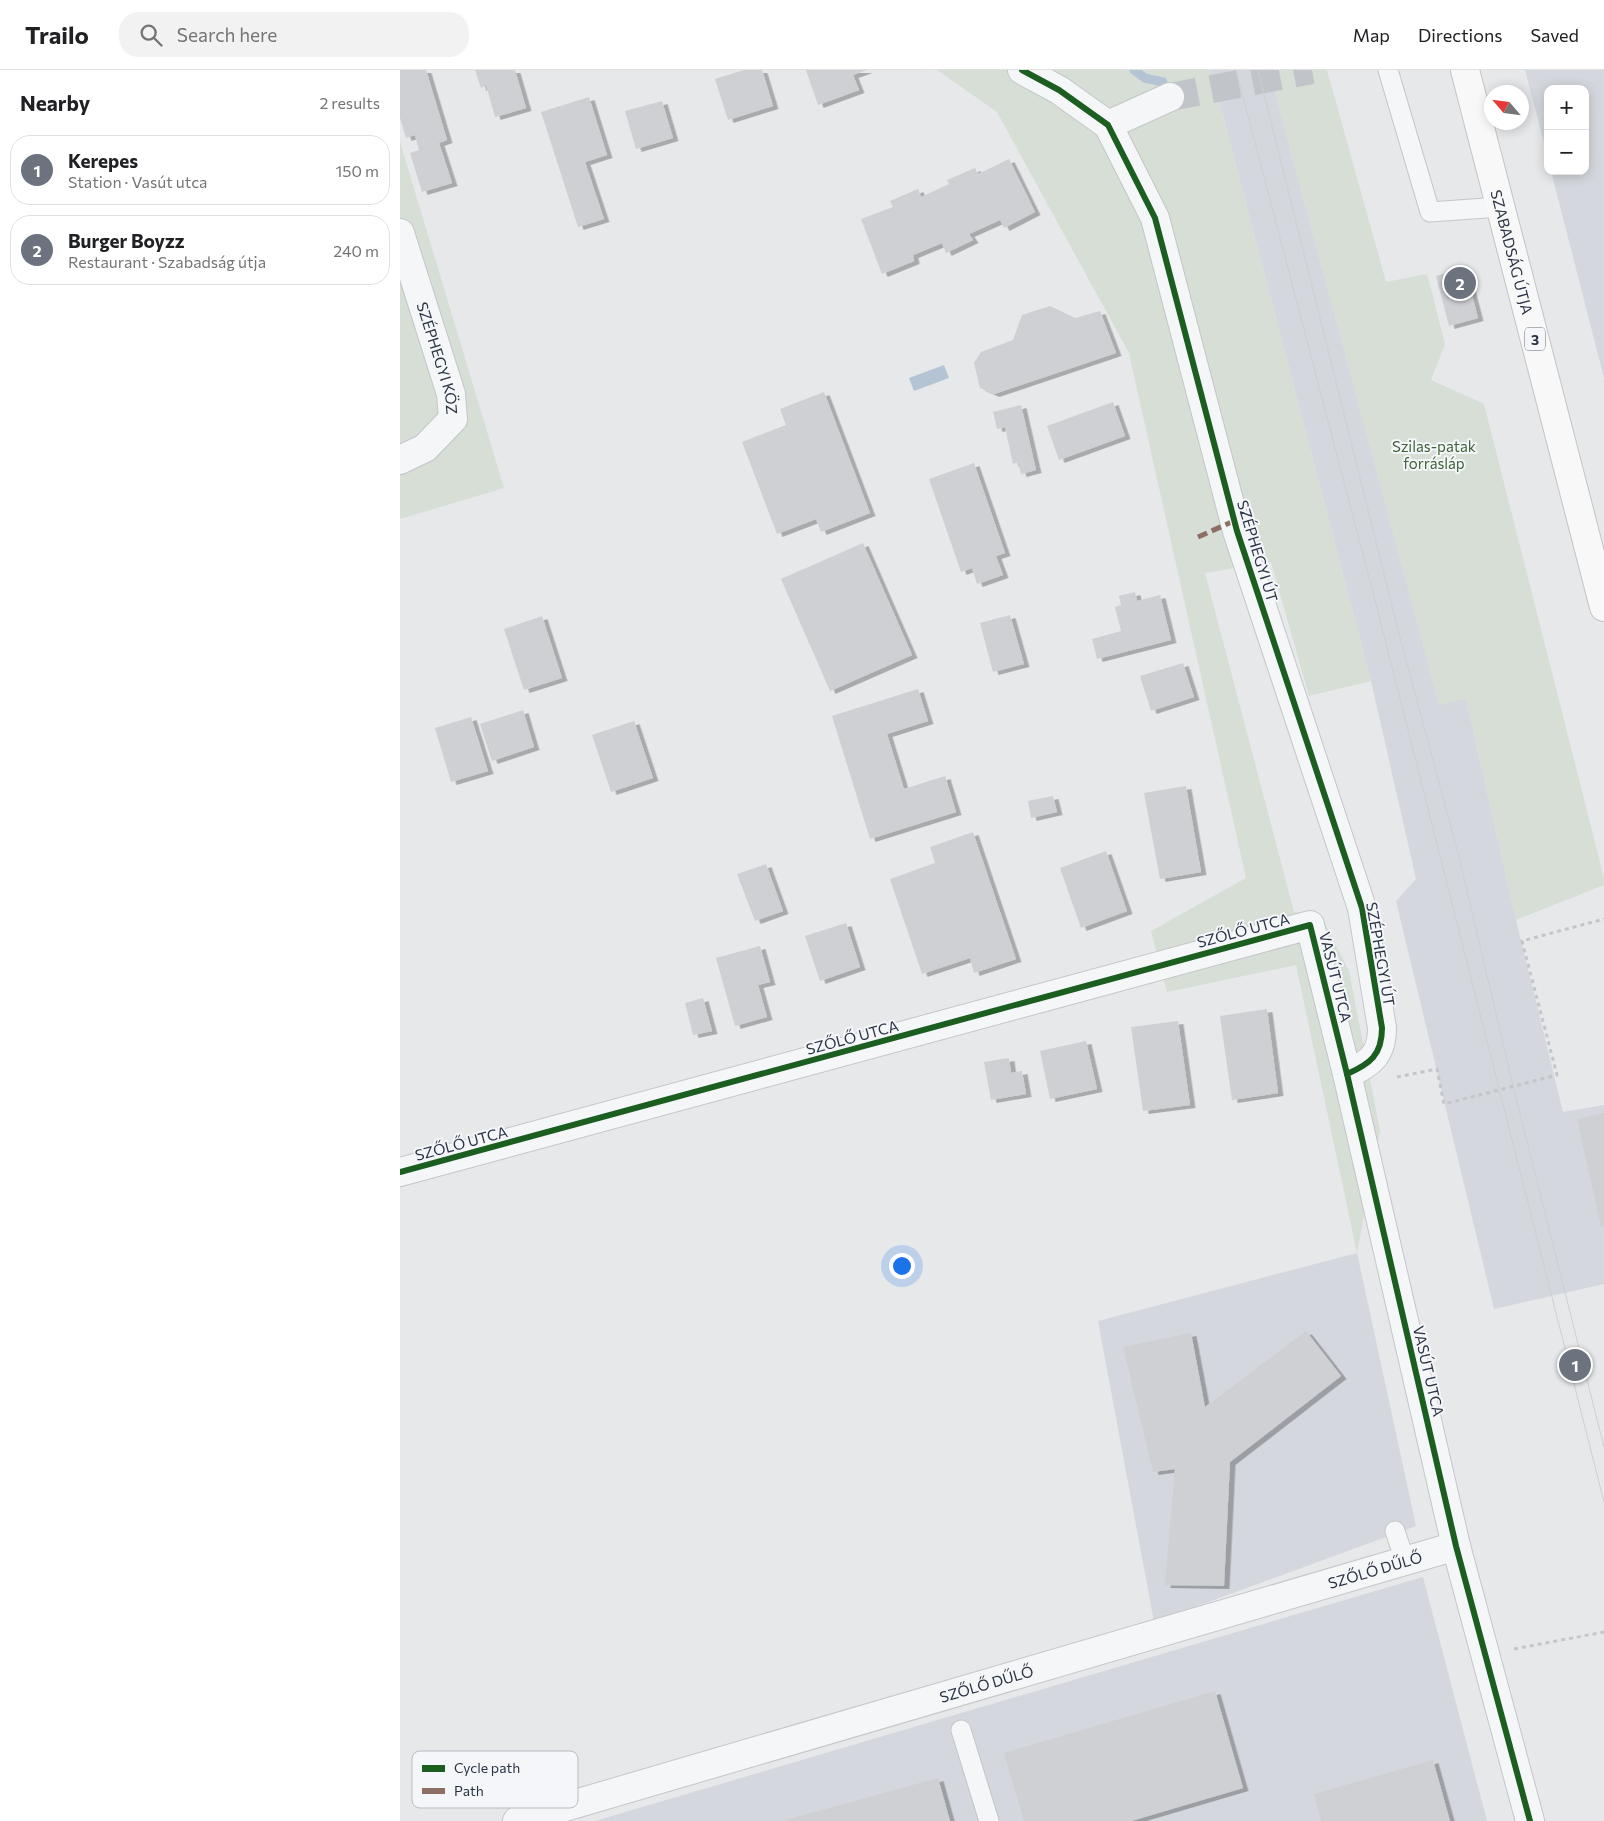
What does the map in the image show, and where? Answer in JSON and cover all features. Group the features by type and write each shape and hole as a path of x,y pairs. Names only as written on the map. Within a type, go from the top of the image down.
{"main road":[{"name":"SZABADSÁG ÚTJA","path":"1465,70 1600,579 1604,607"}],"street":[{"name":"SZÉPHEGYI ÚT","path":"1022,70 1059,90 1108,125 1155,218 1237,531 1362,908 1382,1028 1382,1042 1366,1066 1349,1080"},
{"path":"1108,125 1170,96"},
{"name":"SZÉPHEGYI KÖZ","path":"400,233 451,394 453,419 425,448 400,460"},
{"name":"VASÚT UTCA","path":"1310,925 1349,1080 1456,1546 1530,1821"},
{"name":"SZŐLŐ UTCA","path":"400,1172 1310,925"},
{"name":"SZŐLŐ DŰLŐ","path":"578,1803 1456,1546"},
{"name":"SZŐLŐ DŰLŐ","path":"517,1821 561,1808"}],"lane":[{"path":"1388,70 1430,212 1500,207"},
{"path":"1395,1531 1405,1561"},
{"path":"1440,1567 1456,1546"},
{"path":"962,1730 989,1821"}],"path":[{"path":"1349,1080 1437,1069 1444,1104 1558,1075 1522,941 1604,919"},
{"path":"1484,1654 1604,1632"}],"shaded area":[{"path":"1211,70 1269,70 1439,704 1466,699 1516,920 1563,1112 1604,1105 1604,1284 1494,1309 1396,901 1416,879 1371,681"},
{"path":"1525,70 1604,70 1604,378 1552,175 1589,175 1589,85 1544,85 1544,143"},
{"path":"1357,1253 1416,1526 1154,1622 1098,1321"},
{"path":"1423,1577 1487,1821 595,1821"}],"green space":[{"path":"937,70 1211,70 1371,681 1309,696 1271,562 1205,573 1294,912 1321,916 1349,971 1380,1131 1357,1253 1296,965 1167,992 1151,931 1246,878 1129,353 997,112"},
{"name":"Szilas-patak forrásláp","path":"1269,70 1327,70 1386,282 1427,274 1445,344 1431,380 1484,404 1604,878 1604,885 1516,920 1466,699 1439,705"},
{"path":"400,142 504,488 400,519"}],"water":[{"path":"944,365 949,378 914,391 909,378"}],"building":[{"path":"400,70 426,70 447,140 439,143 452,183 422,192 410,153 419,150 415,135 406,138 400,118"},
{"path":"475,70 515,70 526,108 495,117 486,85 481,88"},
{"path":"744,70 762,70 773,106 728,120 715,79"},
{"path":"806,70 867,70 853,75 859,90 818,105"},
{"path":"589,97 607,155 585,162 604,219 578,227 541,112"},
{"path":"662,101 673,138 636,149 625,111"},
{"path":"1009,159 1035,212 1004,228 1000,220 969,234 973,240 946,253 942,243 913,255 914,261 882,274 861,219 893,207 890,201 918,189 921,197 949,184 947,180 975,168 978,174"},
{"path":"1465,268 1478,318 1449,326 1436,276"},
{"path":"1050,306 1075,318 1100,311 1116,353 994,394 980,388 974,363 981,352 1013,340 1022,315"},
{"path":"824,392 870,513 821,532 816,519 777,534 742,442 786,425 780,409"},
{"path":"1113,402 1125,436 1059,460 1047,426"},
{"path":"1021,405 1036,470 1021,474 1018,462 1013,464 1005,427 997,429 993,412"},
{"path":"974,463 1005,553 996,556 1003,575 977,584 972,568 961,572 929,479"},
{"path":"863,543 912,655 830,691 781,579"},
{"path":"1135,592 1137,601 1160,595 1171,640 1097,659 1092,639 1121,631 1115,607 1121,605 1119,596"},
{"path":"1010,615 1024,664 993,672 980,623"},
{"path":"542,616 562,678 524,690 504,629"},
{"path":"1183,663 1194,697 1151,711 1140,676"},
{"path":"918,689 928,721 887,734 904,789 945,776 956,812 870,839 832,716"},
{"path":"523,710 534,747 492,761 480,724"},
{"path":"471,717 488,771 451,782 435,728"},
{"path":"634,721 653,778 611,792 592,735"},
{"path":"1186,786 1201,872 1160,879 1144,793"},
{"path":"1053,796 1057,812 1031,818 1028,801"},
{"path":"973,832 1016,959 974,973 970,958 922,974 890,879 935,863 930,847"},
{"path":"1106,851 1127,911 1081,928 1060,868"},
{"path":"766,864 783,911 755,921 737,874"},
{"path":"846,923 860,967 820,981 805,936"},
{"path":"760,946 770,982 758,985 767,1017 735,1026 716,958"},
{"path":"703,998 712,1031 693,1035 685,1003"},
{"path":"1267,1009 1278,1093 1232,1100 1220,1016"},
{"path":"1178,1021 1190,1105 1143,1111 1131,1027"},
{"path":"1086,1041 1097,1089 1050,1099 1040,1051"},
{"path":"1009,1058 1011,1073 1022,1071 1026,1094 991,1100 984,1062"},
{"path":"1604,1113 1604,1226 1601,1226 1577,1119"},
{"path":"1306,1331 1341,1376 1230,1462 1224,1586 1165,1585 1175,1469 1153,1472 1123,1347 1191,1333 1205,1407"},
{"path":"1215,1691 1243,1788 1131,1821 1024,1821 1004,1753"},
{"path":"1433,1760 1450,1821 1321,1821 1314,1794"},
{"path":"938,1778 950,1821 786,1821 786,1820"}],"waterway":[{"path":"1134,70 1145,78 1163,82"}],"tunnel":[{"path":"1170,97 1312,70"}],"tram line":[{"path":"1236,70 1376,604 1604,1502"},
{"path":"1258,70 1398,630 1459,857 1516,1098 1604,1447"}],"marked path":[{"path":"1198,537 1234,521"}],"cycle path":[{"path":"1022,70 1059,90 1108,125 1155,218 1237,531 1362,908 1382,1028 1380,1045 1377,1052 1368,1062 1347,1074"},
{"path":"400,1172 1310,925 1347,1074 1456,1546 1530,1821"}],"place":[{"name":"Burger Boyzz","path":"1460,283"},
{"name":"Kerepes","path":"1575,1365"}]}
